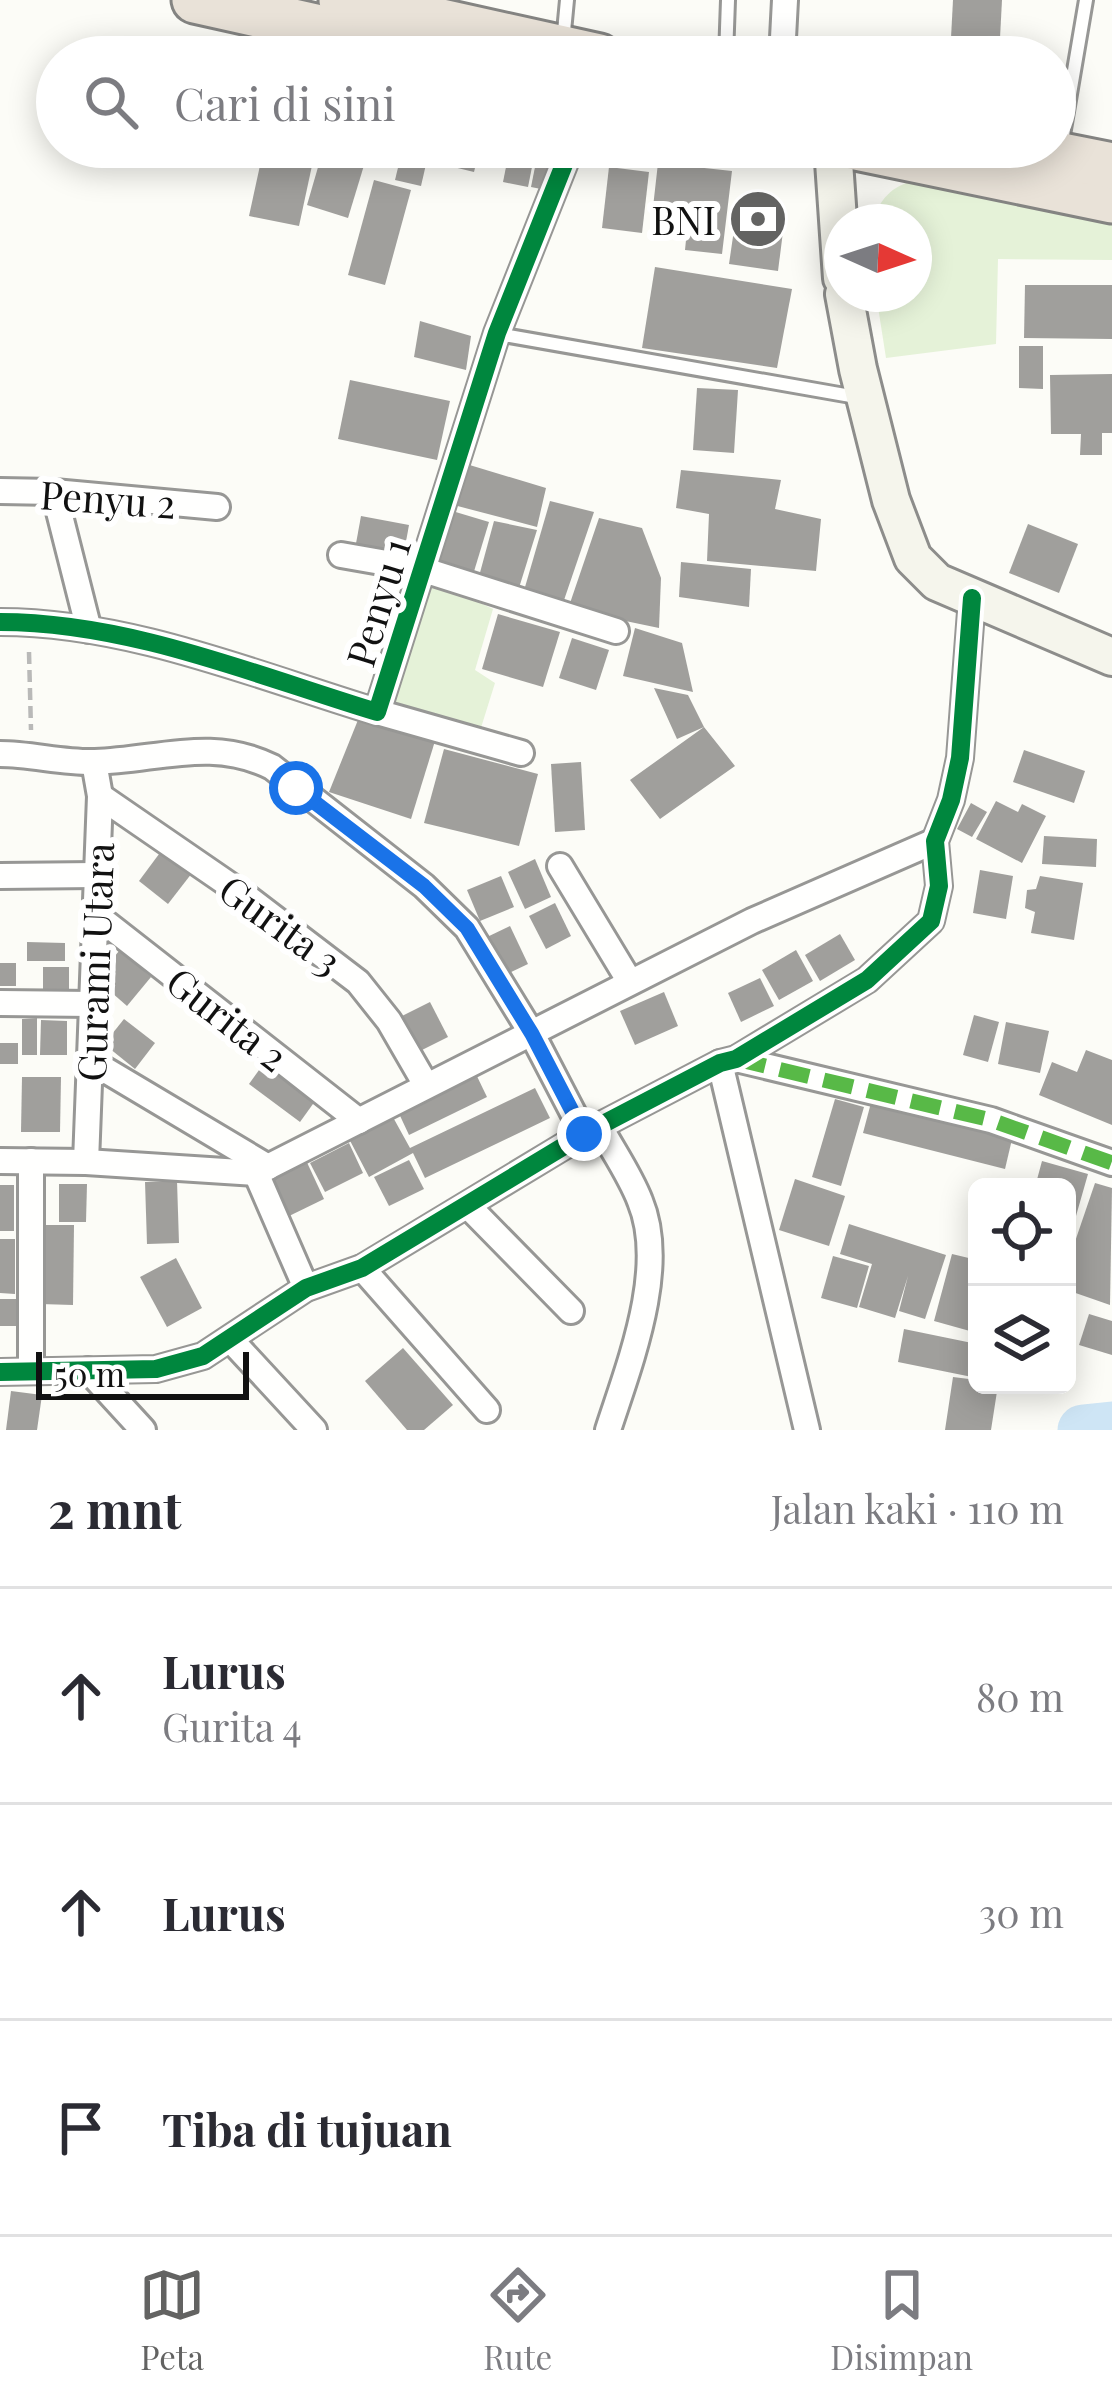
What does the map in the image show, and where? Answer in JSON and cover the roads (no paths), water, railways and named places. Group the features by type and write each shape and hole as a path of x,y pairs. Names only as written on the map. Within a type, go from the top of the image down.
{"highway":[{"path":"195,0 355,36"},
{"path":"342,0 504,36"},
{"path":"1076,165 1112,166"},
{"path":"1050,168 1112,200"}],"street":[{"path":"783,36 785,0"},
{"name":"Penyu 1","path":"0,622 89,630 203,658 377,712 497,333 563,168"},
{"path":"834,168 837,204"},
{"path":"848,312 891,500 913,558 937,582 1112,657"},
{"name":"Penyu 2","path":"0,491 217,507"},
{"path":"54,492 89,630"},
{"path":"341,555 421,569 616,631"},
{"path":"0,1372 181,1365 306,1288 362,1268 592,1130 728,1061 867,980 927,928 938,898 935,841 960,758 972,598"},
{"path":"377,712 521,753"},
{"path":"0,754 94,762 169,751 248,755 272,767 424,886 467,928 641,1203 648,1280 636,1341 608,1430"},
{"name":"Gurami Utara","path":"86,1162 100,796 94,762"},
{"name":"Gurita 3","path":"100,796 244,895 358,982 389,1021 426,1085"},
{"path":"0,1161 262,1170 630,982 935,841"},
{"path":"560,866 630,982"},
{"path":"0,876 96,875"},
{"name":"Gurita 2","path":"97,916 358,1121"},
{"path":"0,1003 92,1004"},
{"path":"728,1061 991,1120 1112,1163"},
{"path":"728,1061 807,1430"},
{"path":"92,1062 262,1170 306,1288"},
{"path":"31,1162 31,1371"},
{"path":"468,1206 571,1311"},
{"path":"362,1268 487,1410"},
{"path":"230,1339 314,1430"},
{"path":"88,1370 143,1430"}],"lane":[{"path":"567,0 576,36"},
{"path":"726,36 728,0"},
{"path":"1076,37 1086,0"},
{"path":"497,333 865,398"}],"waterway":[{"path":"1083,1430 1112,1427"}],"place":[{"name":"BNI","path":"758,219"}]}
